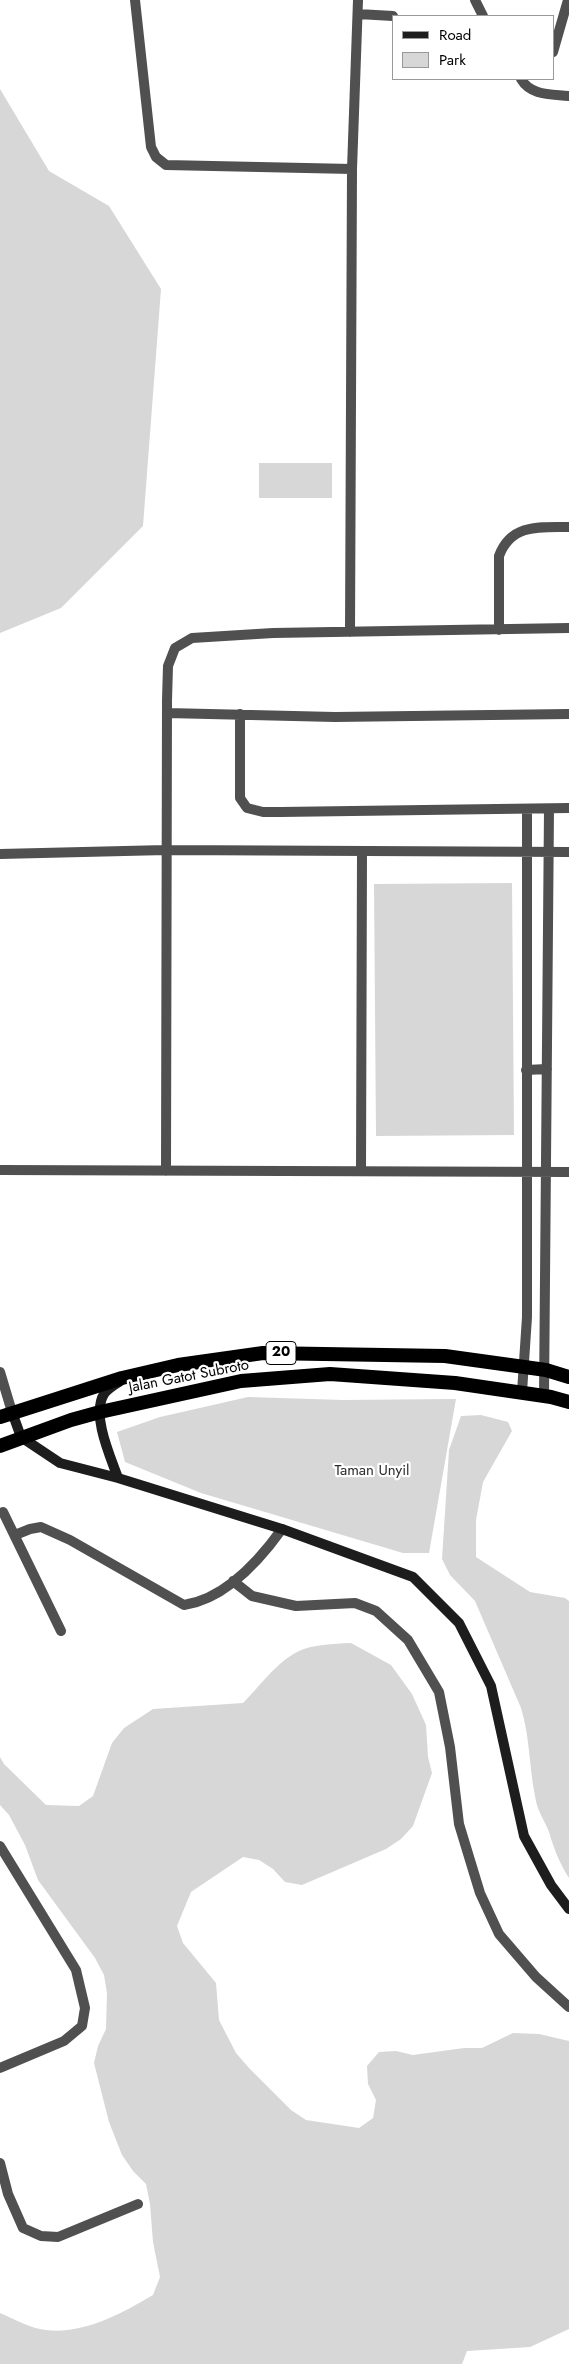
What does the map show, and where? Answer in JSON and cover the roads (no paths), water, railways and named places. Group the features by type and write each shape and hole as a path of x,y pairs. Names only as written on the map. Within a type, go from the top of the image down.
{"highway":[{"name":"Jalan Gatot Subroto","path":"6,1414 122,1378 178,1365 263,1353 445,1356 546,1370 569,1377"},
{"name":"Jalan Gatot Subroto","path":"0,1446 21,1437 100,1412 241,1381 330,1374 455,1383 522,1392 569,1402"}],"main road":[{"path":"118,1478 104,1438 100,1412 103,1395 122,1378"},
{"path":"6,1414 21,1437 60,1463 118,1478 282,1529 413,1577 459,1623 490,1686 524,1836 551,1885 569,1909"}],"street":[{"path":"135,0 151,147 156,157 166,166 352,169"},
{"path":"350,632 352,169 358,0"},
{"path":"474,0 482,15"},
{"path":"554,49 568,0"},
{"path":"358,14 392,16"},
{"path":"522,80 530,89 540,93 569,96"},
{"path":"498,630 500,556 503,545 510,537 521,531 569,527"},
{"path":"166,1171 167,714 168,666 175,648 192,638 273,633 569,628"},
{"path":"167,714 335,717 569,714"},
{"path":"240,714 240,798 247,808 262,812 569,808"},
{"path":"544,1396 546,1370 549,809"},
{"path":"522,1392 527,1317 527,810"},
{"path":"0,854 166,850 569,852"},
{"path":"362,852 362,1171"},
{"path":"526,1070 547,1070"},
{"path":"0,1170 569,1172"},
{"path":"0,1372 6,1414"},
{"path":"1,1511 15,1534 61,1631"},
{"path":"15,1534 30,1528 41,1527 70,1540 184,1605 201,1602 233,1581 264,1554 282,1529"},
{"path":"233,1581 252,1596 296,1606 355,1603 376,1611 408,1640 439,1692 450,1747 458,1824 480,1892 499,1934 536,1977 569,2007"},
{"path":"0,1846 76,1970 85,2008 82,2026 64,2041 0,2068"},
{"path":"0,2163 8,2194 23,2228 41,2236 58,2237 138,2204"}],"park label":[{"name":"Taman Unyil","path":"372,1471"}]}
